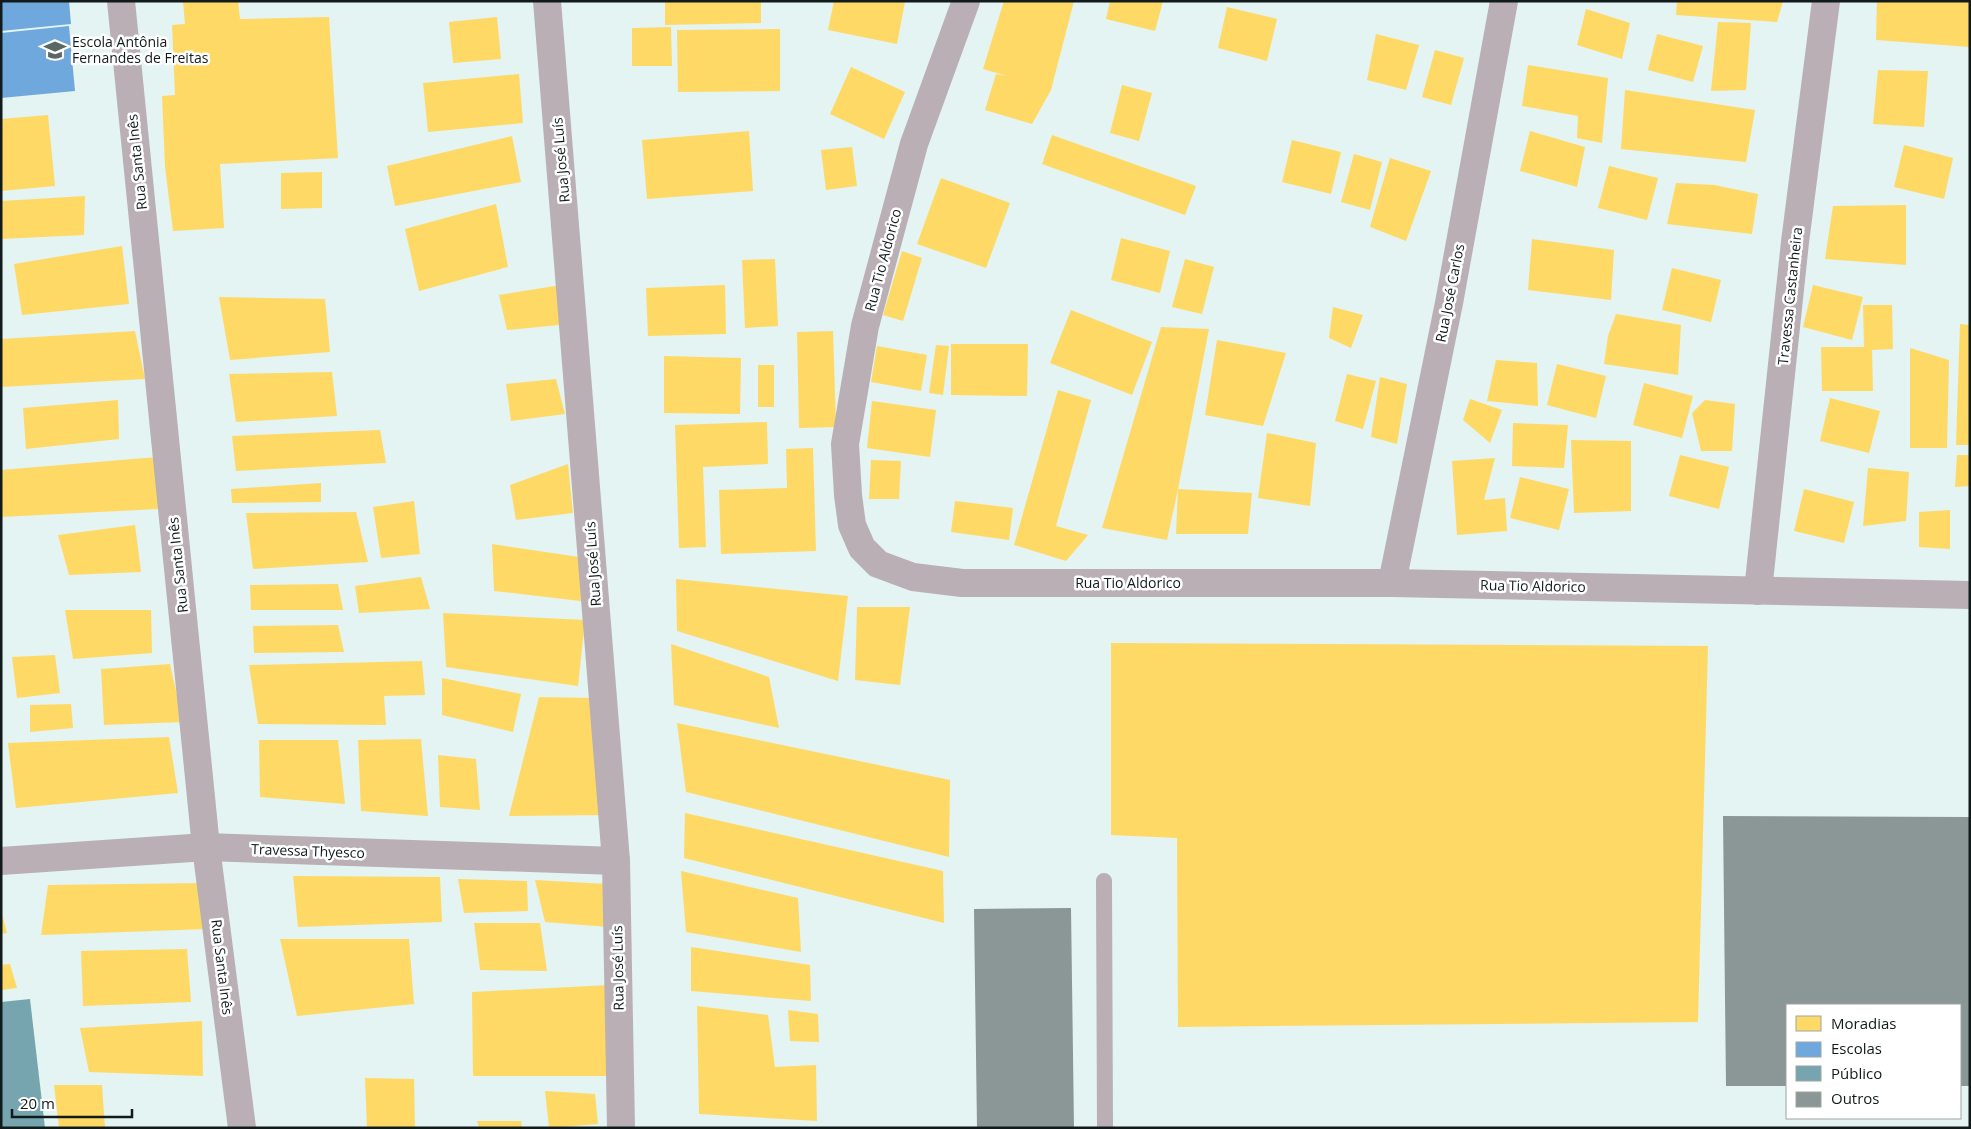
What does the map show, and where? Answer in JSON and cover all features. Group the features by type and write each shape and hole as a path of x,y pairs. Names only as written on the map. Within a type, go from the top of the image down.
{"street":[{"name":"Rua Santa Inês","path":"121,1 206,847 242,1128"},
{"name":"Rua José Luís","path":"548,1 616,861 621,1128"},
{"name":"Rua Tio Aldorico","path":"966,1 914,144 865,326 845,444 852,525 862,548 878,564 913,577 962,583 1392,583 1970,595"},
{"name":"Rua José Carlos","path":"1392,583 1449,303 1504,1"},
{"name":"Travessa Castanheira","path":"1758,591 1795,242 1826,1"},
{"name":"Travessa Thyesco","path":"1,861 206,847 616,861"}],"lane":[{"path":"1104,882 1104,1128"}],"building: Moradias":[{"path":"183,1 238,1 240,19 329,17 338,158 220,164 224,228 173,231 165,167 162,96 175,95 172,25 185,24"},
{"path":"665,1 761,1 761,23 665,25"},
{"path":"834,1 905,1 897,44 828,30"},
{"path":"1004,1 1074,1 1051,90 1032,124 985,110 996,74 1007,76 983,69"},
{"path":"1110,1 1163,1 1155,31 1106,19"},
{"path":"1677,1 1783,1 1777,22 1676,15"},
{"path":"1877,1 1970,1 1970,47 1876,40"},
{"path":"1227,7 1277,19 1267,61 1218,48"},
{"path":"1586,9 1630,23 1622,59 1577,45"},
{"path":"497,17 501,59 453,63 449,22"},
{"path":"1718,22 1751,23 1746,90 1711,91"},
{"path":"671,27 672,66 632,66 632,28"},
{"path":"780,29 780,91 678,92 677,30"},
{"path":"1376,34 1419,45 1406,90 1367,80"},
{"path":"1657,34 1703,46 1693,82 1648,70"},
{"path":"1435,50 1464,58 1451,105 1422,97"},
{"path":"1528,65 1608,78 1602,143 1577,138 1578,116 1522,106"},
{"path":"851,67 905,92 884,139 830,114"},
{"path":"1878,70 1928,71 1924,127 1873,124"},
{"path":"519,74 523,123 428,132 423,83"},
{"path":"1122,85 1152,93 1139,141 1110,133"},
{"path":"1625,90 1755,110 1746,162 1621,149"},
{"path":"48,115 55,186 1,191 1,119"},
{"path":"749,131 753,191 647,199 642,140"},
{"path":"1530,131 1585,147 1577,187 1520,171"},
{"path":"1052,135 1196,186 1185,215 1042,164"},
{"path":"512,136 521,182 395,206 387,166"},
{"path":"1292,140 1341,152 1331,194 1282,182"},
{"path":"1904,145 1953,158 1944,199 1894,187"},
{"path":"852,147 857,186 826,190 821,150"},
{"path":"1354,154 1382,162 1370,210 1341,202"},
{"path":"1390,158 1431,171 1406,241 1370,227"},
{"path":"1609,166 1658,178 1647,220 1598,208"},
{"path":"322,172 322,208 281,209 281,173"},
{"path":"941,178 1010,203 986,268 917,244"},
{"path":"1676,183 1714,185 1758,194 1752,234 1667,224"},
{"path":"85,196 84,235 1,239 1,201"},
{"path":"496,204 508,267 419,291 405,229"},
{"path":"1906,205 1906,265 1825,259 1833,206"},
{"path":"1121,238 1170,251 1160,293 1111,280"},
{"path":"1532,239 1614,250 1611,300 1528,290"},
{"path":"122,246 129,304 22,315 14,264"},
{"path":"902,251 922,258 903,321 883,315"},
{"path":"775,259 778,326 745,328 742,260"},
{"path":"1185,259 1214,267 1202,314 1172,307"},
{"path":"1672,268 1721,280 1711,322 1662,310"},
{"path":"561,285 569,324 507,330 499,295"},
{"path":"725,285 726,334 648,336 646,288"},
{"path":"1813,285 1863,297 1852,340 1803,327"},
{"path":"219,297 325,299 330,352 230,360"},
{"path":"1863,305 1892,305 1893,349 1872,350 1873,391 1822,391 1821,347 1864,347"},
{"path":"1333,307 1363,315 1351,348 1329,338"},
{"path":"1071,310 1152,342 1132,395 1050,363"},
{"path":"1616,314 1681,325 1678,375 1604,364 1608,336"},
{"path":"1960,324 1970,325 1970,445 1956,445"},
{"path":"1161,327 1209,329 1167,540 1102,528"},
{"path":"135,331 145,379 1,387 1,339"},
{"path":"833,331 836,427 799,428 797,332"},
{"path":"1217,340 1286,353 1263,426 1205,415"},
{"path":"951,344 1028,344 1027,396 951,395"},
{"path":"936,345 949,346 943,395 929,393"},
{"path":"877,346 927,355 921,391 871,382"},
{"path":"1910,348 1949,360 1947,448 1910,448"},
{"path":"664,356 741,358 740,414 664,413"},
{"path":"1496,360 1537,363 1538,406 1487,401"},
{"path":"1557,364 1606,376 1596,418 1547,405"},
{"path":"758,365 774,365 774,407 758,407"},
{"path":"332,372 337,416 236,422 229,374"},
{"path":"1347,374 1376,381 1363,429 1335,421"},
{"path":"1380,377 1407,384 1397,444 1371,437"},
{"path":"556,379 565,414 511,421 506,384"},
{"path":"1644,383 1693,396 1682,438 1633,425"},
{"path":"1058,390 1091,400 1056,526 1088,535 1066,561 1014,545"},
{"path":"1830,398 1880,411 1869,453 1820,441"},
{"path":"1470,399 1502,410 1490,443 1463,420"},
{"path":"118,400 119,439 26,449 23,408"},
{"path":"1705,400 1735,404 1732,451 1701,451 1692,413"},
{"path":"872,401 936,410 930,457 867,448"},
{"path":"767,422 768,464 703,467 706,547 679,548 675,425"},
{"path":"1513,423 1568,425 1564,468 1512,466"},
{"path":"380,430 386,463 236,471 232,436"},
{"path":"1267,433 1316,443 1310,506 1258,498"},
{"path":"1571,440 1631,441 1631,511 1574,513"},
{"path":"813,448 816,551 721,554 719,490 787,488 786,449"},
{"path":"1680,455 1729,467 1719,509 1669,496"},
{"path":"1957,455 1970,455 1970,486 1955,487"},
{"path":"157,457 158,509 1,517 1,470"},
{"path":"1495,458 1484,500 1505,498 1507,531 1457,535 1452,461"},
{"path":"871,460 901,461 899,499 869,499"},
{"path":"568,464 573,513 516,520 510,485"},
{"path":"1868,468 1909,472 1906,521 1863,526"},
{"path":"1520,477 1569,489 1559,530 1510,518"},
{"path":"321,483 321,502 232,503 231,489"},
{"path":"1178,489 1252,493 1248,534 1176,534"},
{"path":"1804,489 1854,502 1844,543 1794,531"},
{"path":"414,501 420,554 381,558 373,507"},
{"path":"955,501 1013,508 1009,540 951,532"},
{"path":"1950,510 1950,549 1919,547 1919,512"},
{"path":"356,512 368,562 253,569 246,513"},
{"path":"135,525 141,572 69,575 58,535"},
{"path":"492,544 586,558 589,602 494,591"},
{"path":"421,577 430,609 359,613 355,586"},
{"path":"676,579 848,596 838,681 677,631"},
{"path":"338,584 343,610 251,610 250,585"},
{"path":"857,607 910,607 900,685 855,680"},
{"path":"65,610 151,610 152,653 73,659"},
{"path":"443,613 585,620 578,686 446,667"},
{"path":"338,625 344,652 254,653 253,626"},
{"path":"1111,643 1708,646 1698,1022 1178,1027 1177,838 1111,835"},
{"path":"671,644 769,677 779,728 674,705"},
{"path":"55,655 60,693 17,698 12,657"},
{"path":"422,661 425,695 384,696 386,725 258,724 249,665"},
{"path":"170,664 183,722 104,725 101,669"},
{"path":"442,678 521,694 513,732 442,715"},
{"path":"539,697 592,698 609,815 509,816"},
{"path":"71,704 73,728 30,732 30,705"},
{"path":"677,723 950,780 949,857 686,792"},
{"path":"169,737 178,793 16,808 8,743"},
{"path":"421,739 428,816 361,811 358,740"},
{"path":"259,740 338,740 345,804 260,797"},
{"path":"438,755 476,759 480,810 440,807"},
{"path":"685,813 943,871 944,923 684,858"},
{"path":"681,871 798,898 801,952 686,932"},
{"path":"293,876 440,877 442,922 298,927"},
{"path":"458,879 527,881 528,911 464,913"},
{"path":"535,880 607,884 608,927 545,922"},
{"path":"204,883 207,929 41,935 48,885"},
{"path":"1,910 7,933 1,934"},
{"path":"474,923 540,923 547,971 480,970"},
{"path":"280,939 409,939 414,1004 297,1016"},
{"path":"691,947 810,965 811,1001 691,991"},
{"path":"187,949 191,1002 83,1006 81,951"},
{"path":"10,964 17,988 1,990 1,965"},
{"path":"609,985 615,1076 473,1076 472,992"},
{"path":"697,1006 768,1015 775,1067 816,1065 817,1121 699,1114"},
{"path":"788,1010 818,1014 819,1042 790,1041"},
{"path":"202,1021 203,1076 89,1072 80,1028"},
{"path":"365,1078 414,1079 415,1128 367,1128"},
{"path":"54,1085 102,1085 105,1128 59,1128"},
{"path":"545,1091 595,1094 598,1124 549,1128"},
{"path":"477,1121 521,1121 522,1128 479,1128"}],"building: Escolas":[{"path":"1,1 69,1 71,24 1,31"},
{"path":"69,26 75,91 1,98 1,33"}],"building: Público":[{"path":"30,999 45,1128 1,1128 1,1002"}],"building: Outros":[{"path":"1723,816 1970,817 1970,1086 1961,1086 1961,1004 1786,1004 1786,1086 1726,1086"},
{"path":"1071,908 1074,1128 977,1128 974,909"}],"place":[{"name":"Escola Antônia Fernandes de Freitas","path":"55,50"}]}
